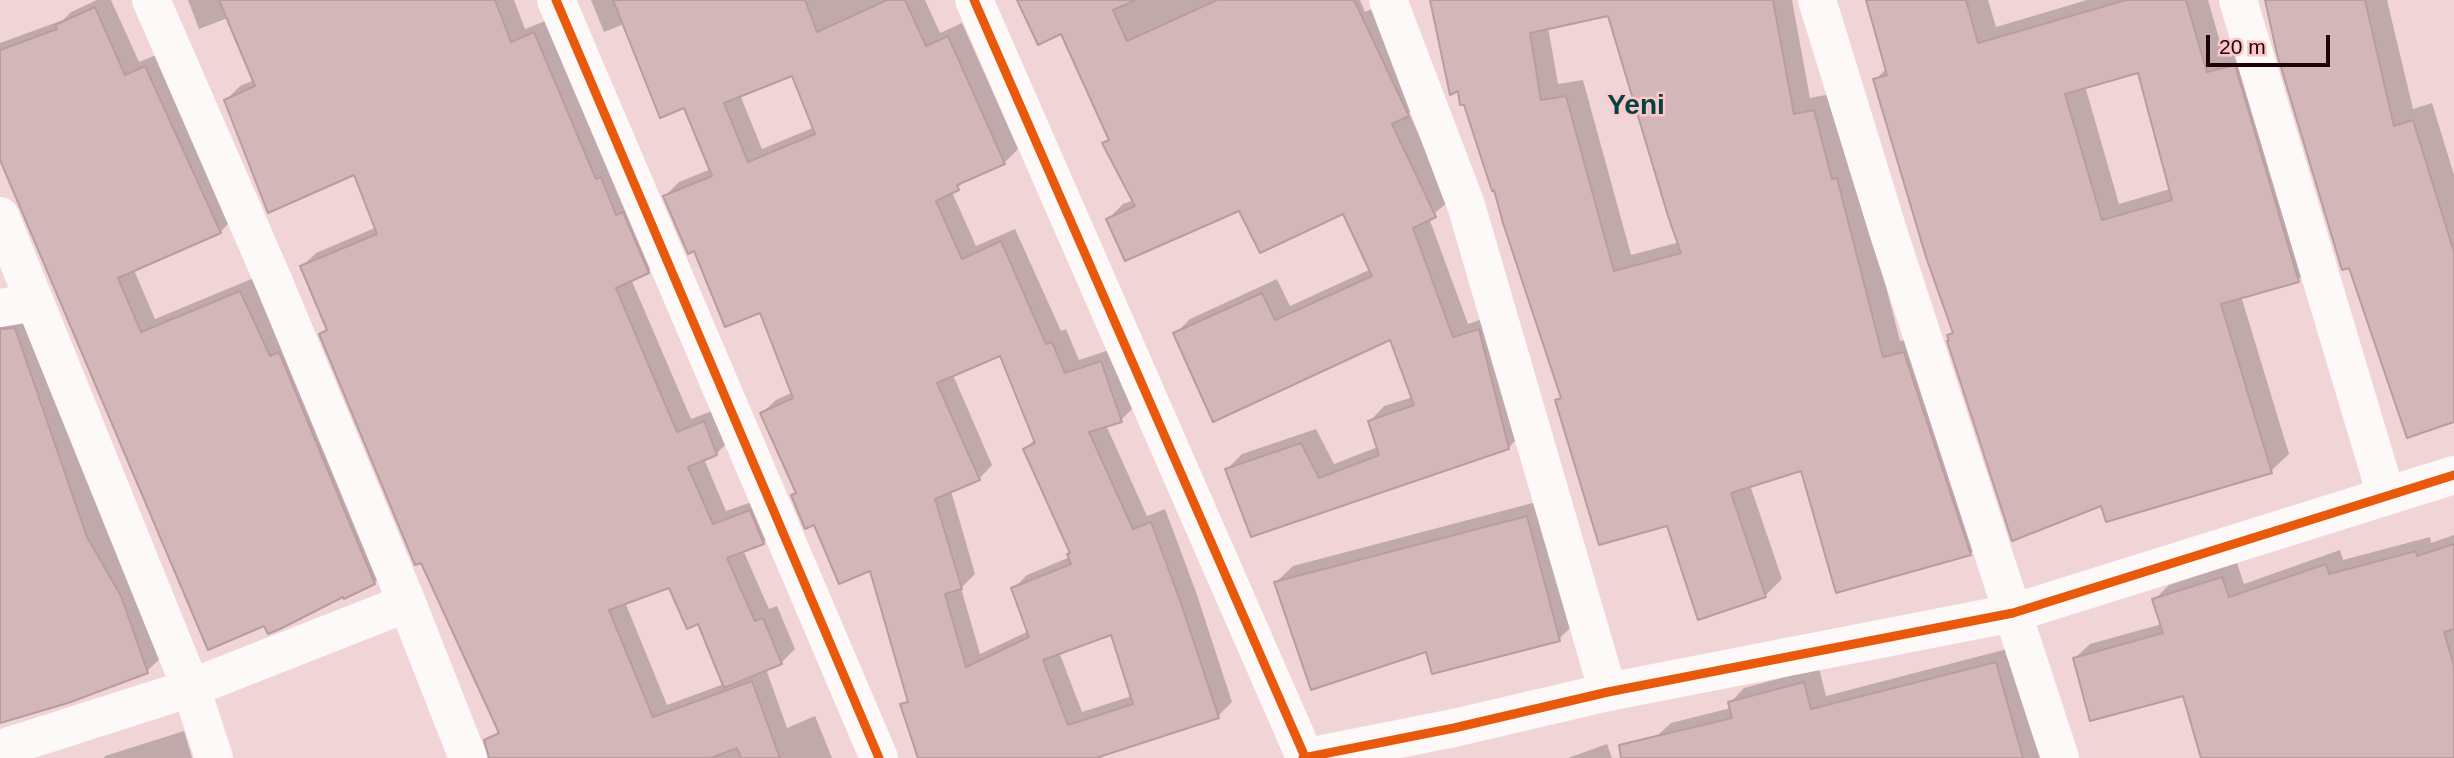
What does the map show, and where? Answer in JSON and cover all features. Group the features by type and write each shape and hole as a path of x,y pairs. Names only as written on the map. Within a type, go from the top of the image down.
{"street":[{"path":"151,0 278,293 407,603 468,758"},
{"path":"556,0 879,758"},
{"path":"974,0 1304,758 1454,728 1608,692 2013,613 2454,475"},
{"path":"1388,0 1466,205 1608,692"},
{"path":"1817,0 1889,234 2060,758"},
{"path":"2238,0 2386,495"},
{"path":"0,216 17,305 191,688 214,758"},
{"path":"0,749 191,688 407,603"}],"building":[{"path":"219,0 495,0 511,42 534,32 596,179 601,177 616,215 623,212 649,273 616,288 677,432 704,421 717,455 688,467 713,524 750,510 764,544 727,558 755,621 763,618 782,664 724,688 698,624 687,629 669,588 609,610 653,717 752,681 780,758 741,758 737,748 711,758 489,758 484,740 499,733 421,563 415,565 319,334 327,330 300,266 377,234 354,175 268,213 224,100 255,86"},
{"path":"613,0 805,0 817,32 887,0 905,0 926,46 948,36 1005,164 957,185 959,190 936,201 962,259 1001,241 1046,344 1052,342 1065,373 1101,361 1122,422 1089,432 1133,529 1151,522 1219,718 1096,758 918,758 900,704 908,702 870,571 839,584 814,525 805,529 791,495 796,493 760,413 793,398 760,313 725,327 694,251 688,254 663,196 712,176 684,108 660,118","holes":["792,76 815,134 748,162 724,103","1000,356 1035,443 1023,449 1070,553 1067,554 1071,564 1011,588 1029,637 966,667 945,594 962,589 935,499 980,480 937,383","1111,635 1133,704 1068,725 1043,660"]},
{"path":"1017,0 1136,0 1113,10 1127,41 1217,0 1354,0 1409,116 1392,124 1436,217 1413,228 1453,337 1479,329 1509,449 1251,537 1225,469 1301,443 1319,478 1379,455 1368,421 1414,405 1390,340 1213,422 1173,333 1262,293 1275,320 1372,276 1343,214 1260,253 1239,211 1125,261 1106,219 1135,206 1102,143 1109,140 1061,34 1038,45"},
{"path":"1430,0 1773,0 1794,114 1814,110 1832,179 1837,178 1883,357 1904,352 1971,555 1836,593 1801,471 1731,493 1766,597 1698,620 1667,526 1599,545 1555,400 1561,398 1494,190 1492,191 1464,105 1460,105 1458,91 1450,95","holes":["1608,16 1681,253 1614,271 1566,96 1541,100 1530,33"]},
{"path":"1866,0 1966,0 1978,43 2126,0 2186,0 2207,72 2235,65 2299,282 2221,304 2272,473 2106,522 2101,506 2012,541 1947,341 1947,335 1953,333 1926,257 1873,79 1887,75","holes":["2138,73 2172,200 2102,220 2065,94"]},
{"path":"2265,0 2365,0 2394,126 2413,120 2454,252 2454,422 2407,438 2349,268 2342,270 2277,54"},
{"path":"95,7 125,75 145,66 221,233 118,278 141,332 240,291 270,356 279,352 375,584 268,634 264,626 208,650 0,160 0,50 57,29 55,25"},
{"path":"15,328 87,537 121,596 148,673 68,703 0,723 0,329"},
{"path":"1527,516 1560,641 1432,674 1426,652 1311,690 1274,582"},
{"path":"2454,544 2454,629 2444,632 2454,666 2454,758 2201,758 2183,696 2090,721 2073,658 2163,633 2152,599 2222,577 2229,597 2326,564 2329,574 2416,551 2417,556"},
{"path":"1996,662 2023,758 1621,758 1619,745 1732,718 1728,702 1804,682 1811,709"}],"cycle path":[{"path":"556,0 879,758"},
{"path":"974,0 1305,757"},
{"path":"1303,758 1454,728 1608,692 2013,613 2454,475"}],"district":[{"name":"Yeni","path":"1636,106"}]}
